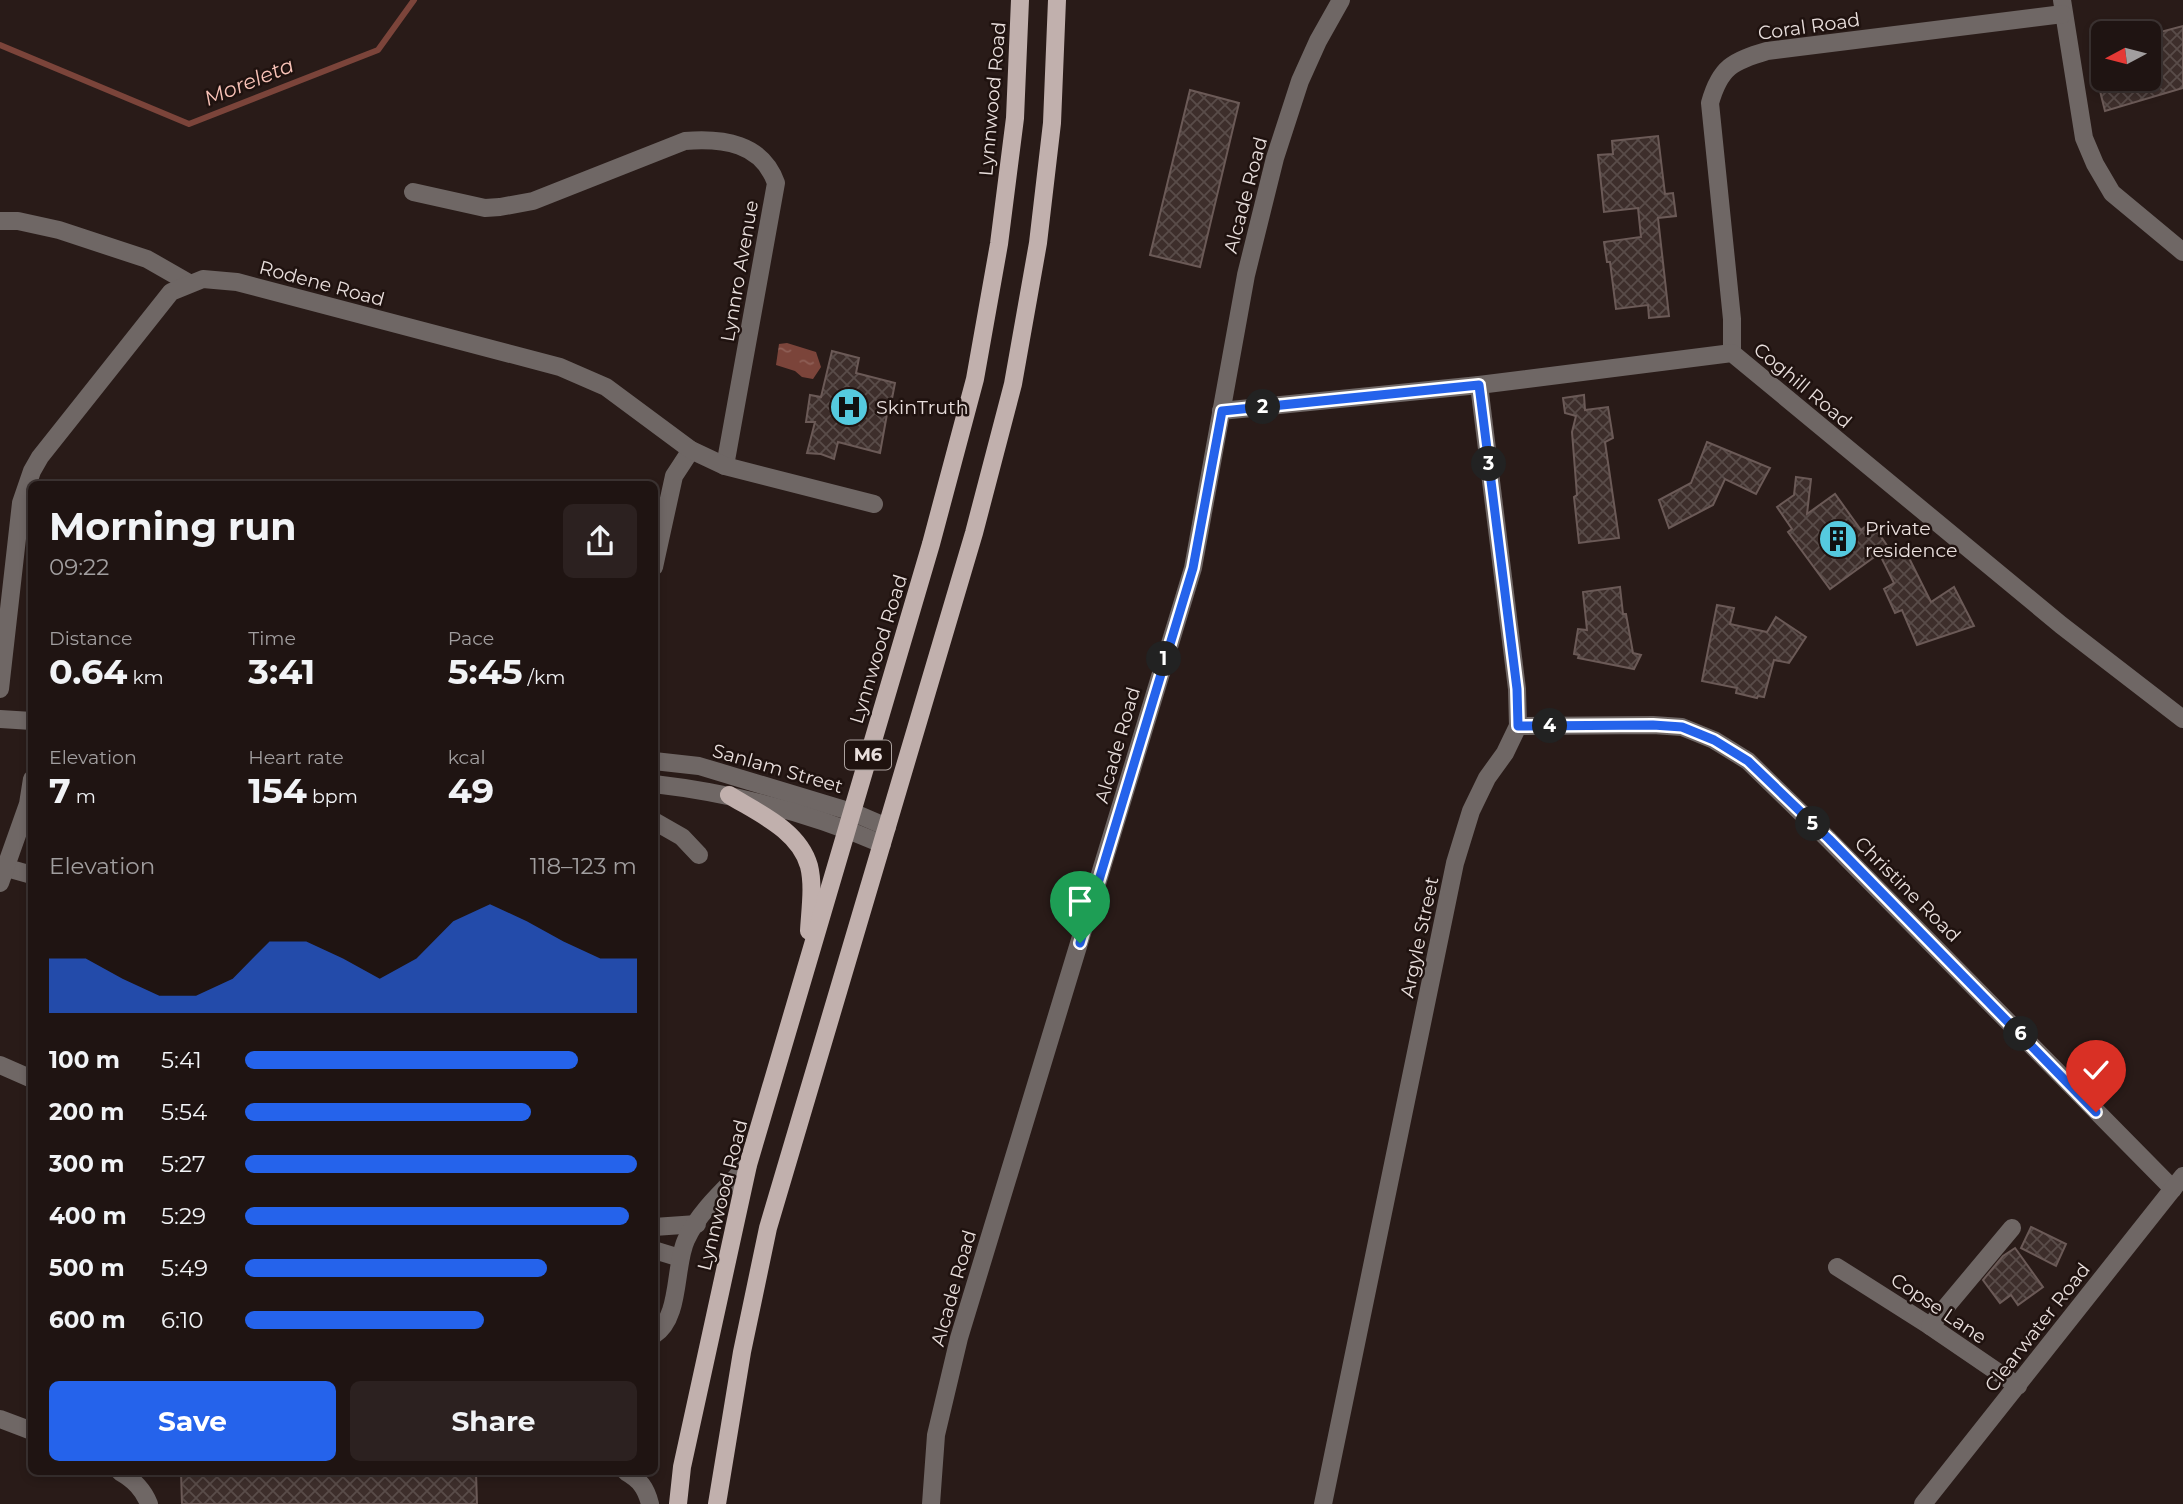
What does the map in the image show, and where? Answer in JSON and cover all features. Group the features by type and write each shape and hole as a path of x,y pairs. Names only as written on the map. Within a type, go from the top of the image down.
{"main road":[{"name":"Lynnwood Road","path":"678,1504 682,1467 748,1165 931,544 975,379 999,244 1015,118 1020,0"},
{"name":"M6","path":"717,1504 742,1352 768,1228 974,533 1013,384 1041,216 1052,123 1057,0"},
{"path":"729,795 783,828 803,851 809,867 811,898 806,963"}],"street":[{"name":"Alcade Road","path":"931,1504 936,1435 959,1338 1193,568 1246,275 1275,158 1300,81 1341,0"},
{"path":"2062,7 2084,138 2095,164 2112,193 2183,252"},
{"name":"Coral Road","path":"1732,353 1710,103 1716,81 1730,67 1767,51 2062,7"},
{"name":"Lynnro Avenue","path":"413,192 485,208 513,206 533,201 685,141 711,139 741,146 765,160 776,183 725,466"},
{"path":"0,221 18,221 59,230 147,259 189,283"},
{"name":"Rodene Road","path":"189,283 203,279 237,282 560,367 606,387 691,450 725,466 874,504"},
{"path":"29,481 48,447 171,292 189,283"},
{"name":"Coghill Road","path":"1222,411 1479,385 1732,353 2040,608 2183,719"},
{"name":"Argyle Street","path":"1323,1504 1455,863 1471,811 1518,726 1517,689 1479,385"},
{"path":"658,549 674,476 691,450"},
{"path":"0,689 21,503 28,483"},
{"path":"0,719 28,722"},
{"name":"Christine Road","path":"1518,726 1682,727 1714,740 1748,761 2178,1182"},
{"name":"Sanlam Street","path":"658,761 699,766 849,820 884,836"},
{"name":"Sanlam Street","path":"658,785 729,795 849,820"},
{"path":"28,804 3,875 28,875"},
{"path":"658,823 682,837 699,855"},
{"path":"0,1065 28,1077"},
{"path":"658,1332 675,1298 680,1258 687,1239 712,1202 748,1165"},
{"name":"Clearwater Road","path":"1923,1504 2178,1182"},
{"path":"658,1227 697,1224"},
{"path":"1930,1326 2012,1228"},
{"path":"658,1251 680,1258"},
{"name":"Copse Lane","path":"1837,1266 2018,1386"},
{"path":"0,1419 28,1430"},
{"path":"125,1475 145,1493 149,1504"},
{"path":"631,1475 636,1478 648,1497"},
{"path":"643,1475 648,1497"}],"water":[{"path":"787,343 816,352 821,367 813,379 776,365 779,344"}],"building":[{"path":"2183,26 2183,88 2105,111 2100,91 2161,91 2161,32"},
{"path":"1190,90 1239,103 1200,267 1150,255"},
{"path":"1658,136 1665,194 1673,193 1676,216 1658,218 1669,316 1649,318 1648,305 1616,309 1610,262 1607,262 1604,242 1641,237 1638,208 1604,212 1598,155 1613,154 1612,141"},
{"path":"832,351 859,358 856,373 895,383 880,453 838,442 834,459 807,453 815,422 806,422 810,395 821,397"},
{"path":"1584,395 1585,410 1608,407 1613,438 1605,442 1619,538 1579,543 1572,432 1576,416 1565,413 1563,398"},
{"path":"1707,442 1770,468 1756,494 1725,479 1713,505 1669,528 1659,500 1691,483"},
{"name":"Private residence","path":"1796,477 1811,479 1807,514 1835,494 1861,530 1871,522 1888,547 1830,589 1788,532 1792,529 1777,507 1794,495"},
{"name":"Private residence","path":"1903,546 1931,602 1954,587 1974,626 1917,645 1902,610 1895,613 1884,589 1894,583 1881,557"},
{"path":"1620,587 1623,614 1626,614 1633,653 1641,655 1634,669 1578,658 1579,655 1574,654 1578,629 1587,630 1583,592"},
{"path":"1717,605 1734,608 1730,624 1767,632 1776,617 1806,637 1789,663 1774,660 1764,697 1736,693 1737,688 1702,681"},
{"path":"2031,1227 2066,1244 2056,1266 2021,1248"},
{"path":"2015,1248 2043,1287 2018,1305 2011,1295 2000,1303 1983,1280 2003,1256"},
{"path":"181,1475 476,1475 477,1504 182,1504"}],"waterway":[{"name":"Moreleta","path":"0,45 189,124 378,50 414,0"}],"place":[{"name":"SkinTruth","path":"849,407"},
{"name":"Private residence","path":"1838,539"}],"route":[{"path":"1080,943 1193,568 1222,411 1479,385 1517,689 1518,726 1682,727 1714,740 1748,761 1829,839 2096,1112"}]}
